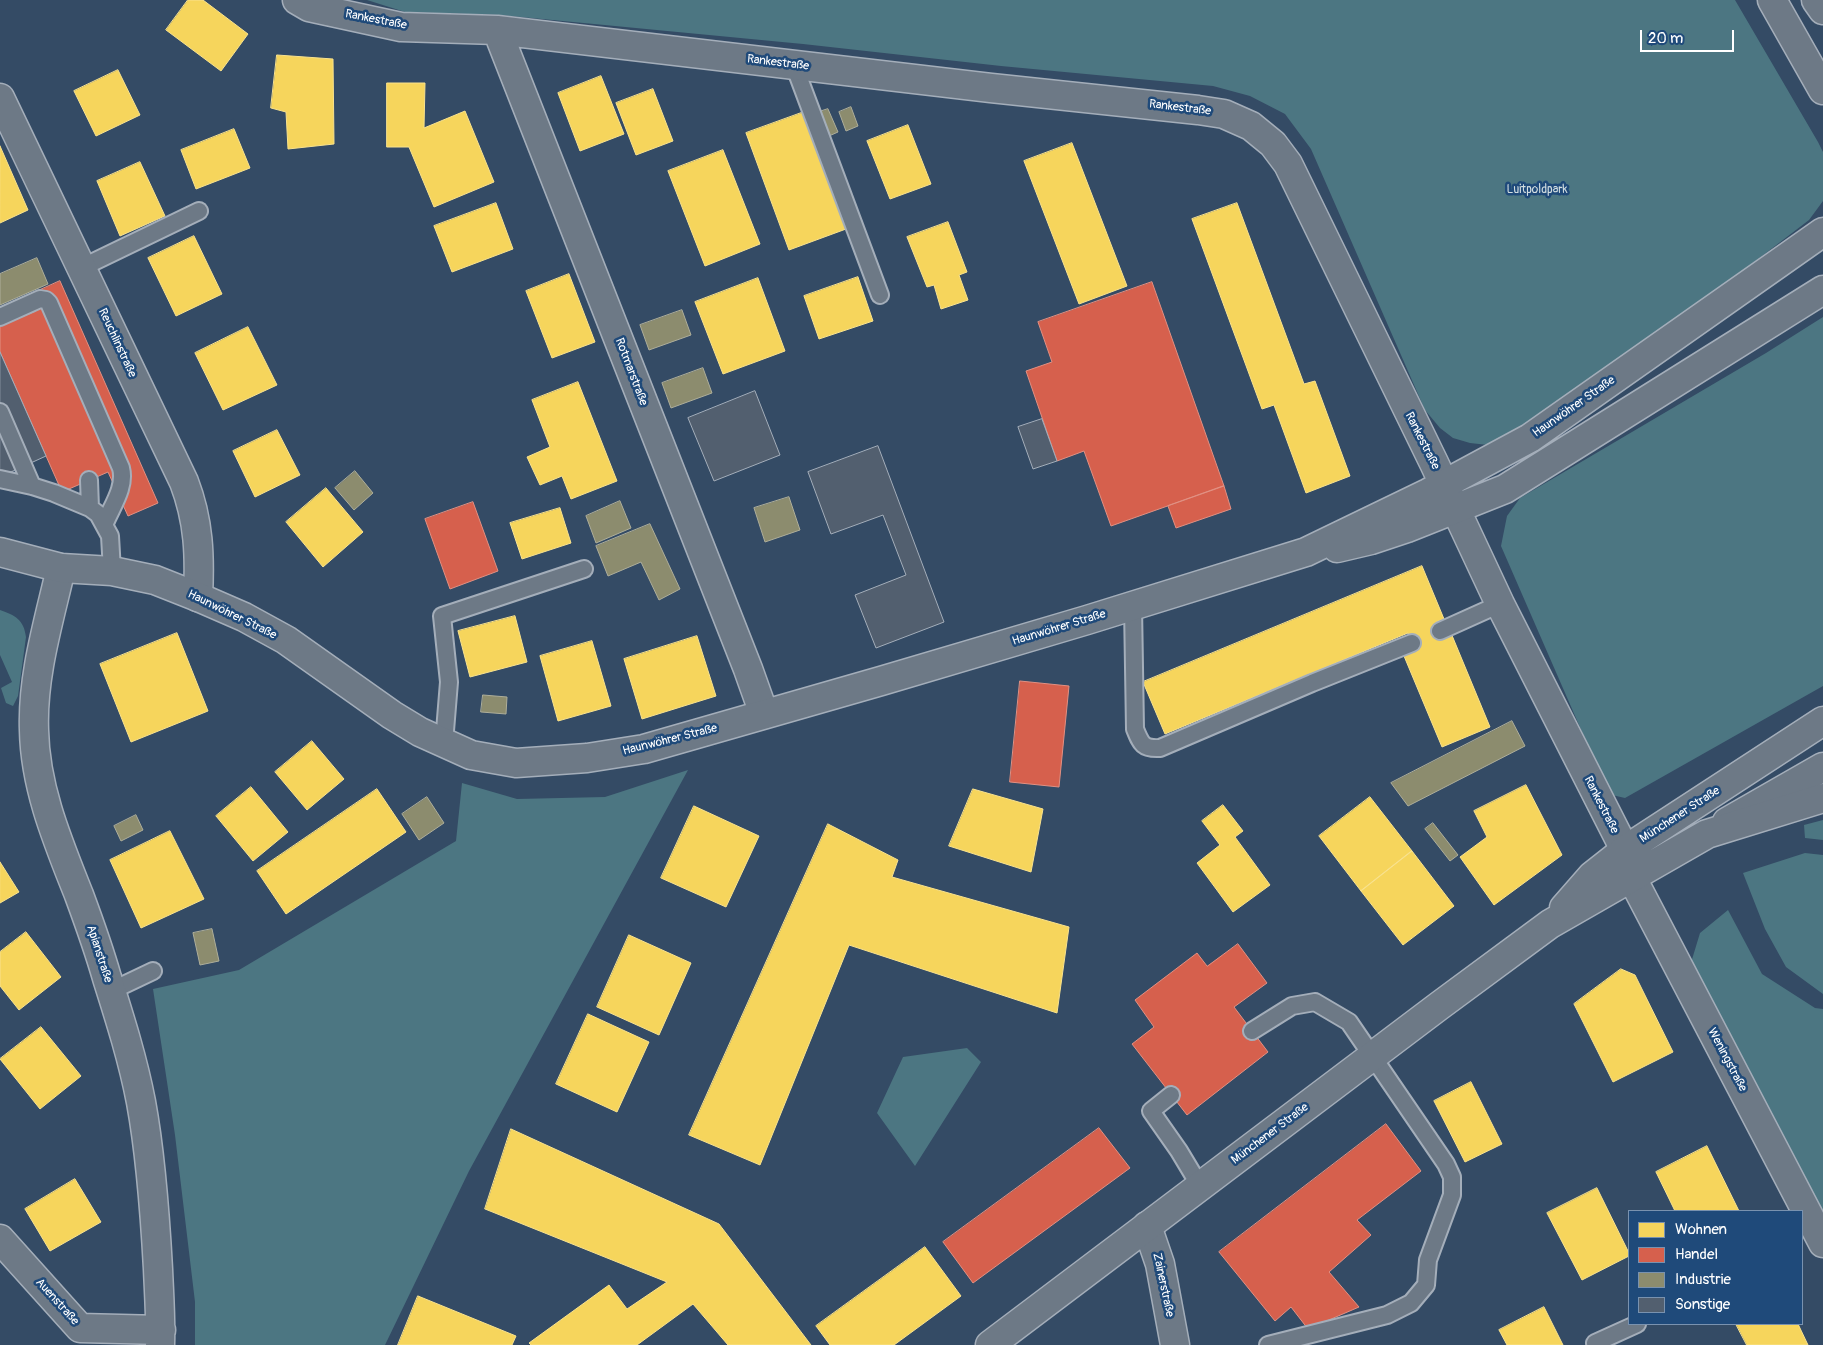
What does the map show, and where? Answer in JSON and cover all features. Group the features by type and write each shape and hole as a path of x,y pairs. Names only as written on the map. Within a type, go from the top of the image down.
{"street":[{"name":"Rankestraße","path":"297,0 309,6 401,27 497,30 1198,110 1224,114 1251,126 1273,144 1288,164 1500,604 1625,850"},
{"path":"1772,0 1823,90"},
{"path":"1816,0 1823,10"},
{"name":"Rotmarstraße","path":"497,30 764,714"},
{"name":"Reuchlinstraße","path":"0,98 193,504 200,561 198,597"},
{"name":"Haunwöhrer Straße","path":"0,552 60,568 112,571 155,580 198,597 286,640 392,715 420,732 471,755 516,763 587,758 644,749 881,681 1306,552 1444,485 1530,438 1823,232"},
{"name":"Haunwöhrer Straße","path":"1306,552 1372,540 1505,489 1823,290"},
{"name":"Apianstraße","path":"60,568 34,698 37,766 56,835 83,906 111,991 141,1102 157,1240 160,1338"},
{"name":"Münchener Straße","path":"1550,924 1592,876 1625,850 1823,722"},
{"name":"Münchener Straße","path":"990,1345 1550,924 1823,768"},
{"path":"1706,834 1823,798"},
{"name":"Weningstraße","path":"1632,878 1800,1210"},
{"name":"Weningstraße","path":"1803,1215 1814,1237"},
{"name":"Zainerstraße","path":"1148,1226 1160,1264 1175,1345"},
{"name":"Auenstraße","path":"0,1239 78,1337 160,1338"}],"lane":[{"path":"794,65 880,294"},
{"path":"81,268 199,211"},
{"path":"0,317 40,299 46,300 49,303 121,468 123,477 118,494 105,523"},
{"path":"0,412 6,439 32,486"},
{"path":"0,479 32,486 90,508 98,514 105,523 110,536 112,571"},
{"path":"89,480 90,508"},
{"path":"90,508 118,494"},
{"path":"444,743 449,682 442,616 584,569"},
{"path":"1440,631 1500,604"},
{"path":"1133,606 1135,729 1140,742 1149,749 1160,748 1312,683 1412,643"},
{"path":"111,991 153,971"},
{"path":"1252,1031 1292,1006 1315,1002 1349,1022 1446,1164 1452,1177 1452,1195 1428,1260 1426,1285 1411,1303 1387,1315 1268,1345"},
{"path":"1171,1095 1151,1111 1180,1151 1200,1186"},
{"path":"1595,1343 1635,1325"}],"green space":[{"name":"Luitpoldpark","path":"367,0 1735,0 1823,152 1823,201 1809,220 1613,370 1523,430 1488,445 1470,443 1453,438 1440,428 1425,410 1311,149 1285,114 1250,96 1213,86 1001,66 803,44 500,15 405,12"},
{"path":"1823,317 1823,686 1625,798 1612,795 1603,780 1501,546 1507,516 1520,498 1766,353"},
{"path":"0,610 21,622 26,637 18,696 13,706 6,703 1,688 12,682 0,655"},
{"path":"688,770 469,1171 385,1345 195,1345 195,1302 175,1135 153,989 239,970 456,841 462,783 517,799 605,797"},
{"path":"1823,820 1823,840 1805,838 1804,825"},
{"path":"1805,853 1823,855 1823,994 1786,967 1765,929 1743,873"},
{"path":"1728,910 1762,974 1815,1008 1823,1009 1823,1212 1690,966 1700,933"},
{"path":"967,1048 981,1062 915,1166 877,1113 903,1057"}],"building: Wohnen":[{"path":"188,0 203,0 248,34 221,71 166,30"},
{"path":"277,55 333,59 334,144 288,149 286,112 271,108"},
{"path":"118,70 140,115 96,136 74,91"},
{"path":"601,76 624,134 580,151 558,93"},
{"path":"387,83 425,83 424,128 465,111 494,182 434,207 409,147 387,147"},
{"path":"653,89 673,141 636,155 616,103"},
{"path":"804,112 846,229 789,250 746,133"},
{"path":"908,125 931,184 890,199 867,141"},
{"path":"234,129 250,168 196,189 181,150"},
{"path":"1072,143 1127,286 1079,304 1024,161"},
{"path":"0,146 28,210 0,223"},
{"path":"723,150 760,244 705,266 668,171"},
{"path":"140,162 165,216 120,236 97,181"},
{"path":"496,203 513,249 452,272 434,226"},
{"path":"1237,203 1304,384 1315,381 1350,476 1306,493 1274,405 1262,409 1192,219"},
{"path":"948,222 967,272 959,275 968,300 941,309 934,285 927,287 907,237"},
{"path":"194,236 222,294 176,316 148,258"},
{"path":"569,274 595,342 552,358 526,291"},
{"path":"858,277 873,321 819,339 804,296"},
{"path":"758,278 785,351 723,374 695,302"},
{"path":"248,327 277,385 223,410 195,353"},
{"path":"578,382 617,481 571,499 562,476 540,485 527,457 550,447 532,400"},
{"path":"277,430 300,475 255,497 233,451"},
{"path":"326,488 363,532 323,567 286,522"},
{"path":"560,508 571,543 522,559 510,523"},
{"path":"1422,566 1444,619 1436,622 1440,631 1451,633 1490,727 1442,747 1404,656 1415,651 1408,633 1165,734 1143,682"},
{"path":"515,616 527,662 470,677 458,631"},
{"path":"177,633 208,711 131,742 100,664"},
{"path":"697,636 716,696 642,719 624,659"},
{"path":"592,641 611,706 558,721 540,656"},
{"path":"312,741 344,779 307,810 275,772"},
{"path":"1526,785 1562,855 1494,905 1460,857 1487,837 1474,811"},
{"path":"251,787 288,832 253,861 216,816"},
{"path":"377,789 406,832 286,914 257,871"},
{"path":"973,789 1043,809 1031,872 949,846"},
{"path":"1370,797 1412,851 1361,891 1319,836"},
{"path":"1223,805 1243,831 1235,837 1270,885 1233,912 1197,863 1220,845 1202,821"},
{"path":"694,806 759,836 726,907 661,878"},
{"path":"828,824 898,860 892,877 1069,927 1057,1013 849,945 760,1165 689,1135"},
{"path":"170,831 204,899 141,928 110,860"},
{"path":"1412,851 1454,906 1403,945 1361,891"},
{"path":"0,862 19,892 0,903"},
{"path":"26,932 61,977 19,1010 0,986 0,952"},
{"path":"629,935 691,963 659,1035 597,1007"},
{"path":"1621,969 1635,975 1673,1052 1613,1082 1574,1004"},
{"path":"588,1014 649,1042 617,1112 556,1084"},
{"path":"41,1027 81,1076 40,1109 0,1059"},
{"path":"1471,1082 1502,1144 1465,1162 1434,1101"},
{"path":"511,1129 719,1224 811,1345 728,1345 693,1304 637,1345 531,1345 529,1343 609,1285 627,1309 667,1282 485,1209"},
{"path":"1707,1146 1739,1210 1675,1210 1656,1172"},
{"path":"75,1179 101,1222 50,1251 25,1209"},
{"path":"1597,1188 1628,1251 1628,1257 1582,1280 1547,1213"},
{"path":"925,1247 961,1296 894,1345 830,1345 816,1326"},
{"path":"418,1296 516,1336 512,1345 398,1345"},
{"path":"1544,1307 1563,1345 1507,1345 1499,1330"},
{"path":"1737,1325 1798,1325 1808,1345 1747,1345"}],"building: Handel":[{"path":"60,281 158,503 128,516 108,472 62,492 0,352 0,326 36,311 29,295"},
{"path":"1152,282 1224,486 1111,526 1084,451 1057,461 1026,371 1052,362 1038,322"},
{"path":"1224,486 1231,509 1176,528 1168,506"},
{"path":"473,502 498,571 450,589 425,519"},
{"path":"1020,681 1069,686 1059,787 1010,782"},
{"path":"1238,944 1267,983 1234,1007 1268,1052 1187,1115 1132,1044 1154,1027 1135,1000 1197,953 1207,966"},
{"path":"1386,1124 1421,1171 1357,1220 1371,1235 1329,1272 1359,1307 1308,1329 1291,1307 1275,1321 1219,1252"},
{"path":"1099,1128 1130,1168 973,1283 943,1242"}],"building: Industrie":[{"path":"851,107 858,126 846,131 839,112"},
{"path":"828,109 838,132 829,136 819,112"},
{"path":"37,258 48,284 0,305 0,274"},
{"path":"682,310 691,335 649,350 640,325"},
{"path":"703,368 712,393 671,408 662,383"},
{"path":"355,471 373,493 354,510 335,488"},
{"path":"789,497 800,530 765,542 754,508"},
{"path":"620,501 631,528 596,543 586,516"},
{"path":"650,524 680,589 659,600 641,562 608,576 596,546"},
{"path":"483,695 507,697 506,714 481,712"},
{"path":"1512,721 1525,746 1408,806 1391,783"},
{"path":"427,797 444,823 419,840 402,814"},
{"path":"136,815 143,830 121,841 114,826"},
{"path":"1433,823 1458,855 1450,861 1425,829"},
{"path":"212,929 219,961 200,965 193,933"}],"building: Sonstige":[{"path":"0,352 46,456 0,477"},
{"path":"755,391 780,455 714,481 688,418"},
{"path":"1042,419 1057,461 1033,469 1018,427"},
{"path":"878,446 944,622 876,648 855,595 906,575 883,515 831,534 808,472"}]}
